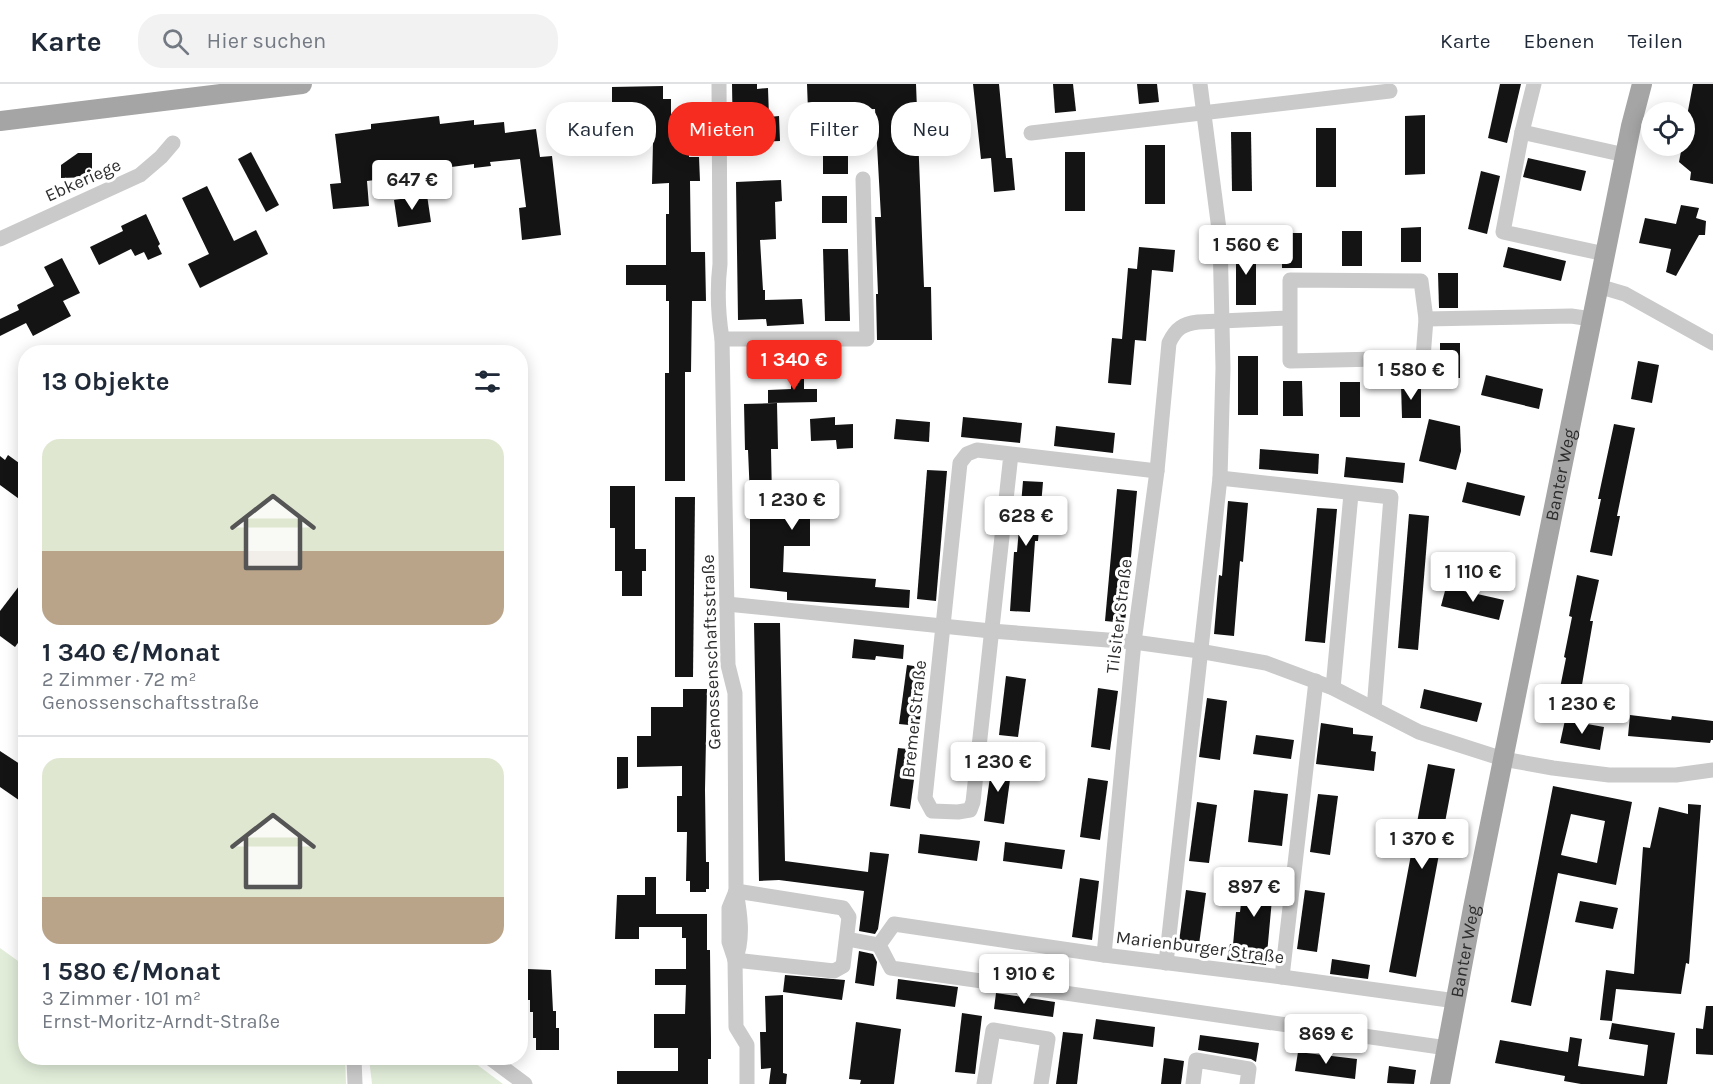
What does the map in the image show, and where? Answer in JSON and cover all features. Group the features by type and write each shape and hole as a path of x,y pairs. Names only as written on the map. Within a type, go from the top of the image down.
{"main road":[{"path":"0,121 302,84"},
{"name":"Banter Weg","path":"1440,1084 1503,759 1639,88"}],"street":[{"name":"Genossenschaftsstraße","path":"719,84 720,264 728,281 729,318 722,339 728,665 735,693 736,891 729,908 729,942 735,960 736,1027 747,1045 747,1084"},
{"path":"1166,963 1220,478 1223,368 1220,237 1200,84"},
{"path":"1534,84 1522,132 1503,232 1605,254"},
{"path":"1031,133 1203,111 1390,91"},
{"path":"1522,132 1625,155"},
{"name":"Ebkeriege","path":"0,239 140,175 173,143"},
{"path":"722,339 867,339 863,179"},
{"path":"1290,280 1421,281 1426,319 1423,358 1290,361 1289,318 1290,280"},
{"path":"1598,286 1624,294 1713,343"},
{"path":"1426,319 1570,316 1592,319"},
{"name":"Tilsiter Straße","path":"1104,955 1134,642 1157,471 1169,343 1174,332 1184,324 1198,321 1289,318"},
{"name":"Bremer Straße","path":"1011,454 973,802 970,810 932,811 925,798 960,464 967,454 977,450 1157,471"},
{"path":"1220,478 1391,497 1374,709"},
{"path":"1333,688 1351,494"},
{"path":"727,604 991,631 1134,642 1199,651 1266,663 1333,688 1419,732 1503,759 1609,775 1676,775 1713,770"},
{"path":"1282,977 1316,681"},
{"path":"735,960 834,971 843,966 849,917 843,908 736,891"},
{"name":"Marienburger Straße","path":"879,945 894,924 1104,955 1456,1001"},
{"path":"847,939 879,945 891,968 1447,1048"},
{"path":"984,1084 993,1030 1048,1039 1041,1084"},
{"path":"1192,1084 1196,1060 1249,1069 1247,1084"},
{"path":"354,1065 355,1084"},
{"path":"499,1065 525,1084"}],"green space":[{"path":"0,948 18,961 18,1065 345,1065 346,1084 0,1084"},
{"path":"370,1065 477,1065 503,1084 372,1084"}],"building":[{"path":"732,84 757,84 757,89 768,88 768,102 732,102"},
{"path":"807,84 916,84 917,102 891,102 891,156 919,156 924,287 931,287 932,340 877,340 875,217 881,217 878,156 879,102 808,102"},
{"path":"973,84 999,84 1006,158 1012,158 1015,190 994,192 991,158 981,159"},
{"path":"1053,84 1073,84 1076,111 1055,113"},
{"path":"1137,84 1157,84 1159,102 1139,104"},
{"path":"1500,84 1521,84 1507,143 1488,138"},
{"path":"1693,84 1713,84 1713,184 1690,180 1691,172 1679,162 1680,156 1695,156 1695,102 1690,102"},
{"path":"663,86 663,99 671,99 671,102 668,102 668,156 699,157 700,181 690,181 691,252 705,252 706,301 692,301 691,372 685,372 685,481 665,481 665,373 669,373 669,301 666,301 666,285 626,285 626,265 666,265 666,214 669,214 669,183 652,184 653,156 656,156 656,102 612,102 612,87"},
{"path":"1425,115 1425,174 1405,175 1405,116"},
{"path":"439,116 440,124 474,120 474,125 504,122 505,133 536,129 540,157 552,156 561,235 522,240 519,208 526,207 520,159 490,162 491,166 474,168 474,164 444,168 445,171 367,181 369,206 333,209 330,184 341,183 335,134 371,129 371,124"},
{"path":"776,116 779,116 780,141 776,141"},
{"path":"1316,128 1336,128 1336,187 1316,187"},
{"path":"1231,132 1251,132 1252,191 1232,191"},
{"path":"1145,145 1165,145 1165,204 1145,204"},
{"path":"251,152 279,205 266,212 238,159"},
{"path":"1065,152 1085,152 1085,211 1065,211"},
{"path":"78,153 92,153 92,177 61,178 61,165"},
{"path":"823,156 848,156 848,174 823,174"},
{"path":"1528,158 1586,171 1581,191 1523,177"},
{"path":"1481,171 1500,176 1487,234 1468,229"},
{"path":"781,180 782,201 775,202 776,239 760,240 763,290 765,290 765,300 802,299 804,324 767,326 766,319 738,320 736,182"},
{"path":"207,186 234,241 256,230 268,254 200,288 188,264 209,254 182,198"},
{"path":"427,195 431,222 398,227 394,200"},
{"path":"822,196 847,196 847,223 822,223"},
{"path":"1681,205 1699,208 1696,218 1706,221 1705,235 1699,235 1676,276 1666,272 1671,249 1639,243 1645,218 1676,224"},
{"path":"146,214 160,244 158,246 162,254 148,260 144,252 135,256 131,249 99,265 90,247 123,231 121,226"},
{"path":"1421,227 1421,262 1401,262 1401,228"},
{"path":"1342,231 1362,231 1362,266 1342,266"},
{"path":"1282,233 1302,233 1302,268 1282,268"},
{"path":"1236,246 1256,246 1256,305 1236,305"},
{"path":"1139,247 1175,250 1173,272 1152,270 1146,341 1135,340 1131,385 1108,383 1112,338 1122,339 1128,268 1137,269"},
{"path":"1508,247 1566,261 1561,281 1503,267"},
{"path":"823,249 848,249 850,321 825,321"},
{"path":"62,258 80,293 63,301 71,316 33,336 26,323 0,336 0,319 19,310 17,305 54,286 44,267"},
{"path":"1438,273 1458,273 1458,308 1439,308"},
{"path":"1440,343 1460,343 1460,378 1440,378"},
{"path":"1238,356 1258,356 1258,415 1238,415"},
{"path":"1638,361 1659,365 1652,403 1631,399"},
{"path":"791,369 804,369 804,389 817,389 817,402 768,403 768,390 791,389"},
{"path":"1486,375 1543,389 1539,409 1481,395"},
{"path":"1283,381 1302,381 1303,416 1283,416"},
{"path":"1340,382 1360,382 1360,417 1340,417"},
{"path":"1421,383 1421,418 1402,418 1401,384"},
{"path":"777,403 778,449 771,449 772,498 782,498 782,515 810,515 810,546 784,546 783,572 876,579 875,587 910,590 909,608 787,600 787,592 750,588 750,497 748,450 745,450 744,404"},
{"path":"835,417 835,425 853,424 853,448 837,449 836,440 811,441 810,419"},
{"path":"963,417 1022,423 1020,443 961,437"},
{"path":"896,419 930,422 929,442 894,439"},
{"path":"1429,419 1460,426 1461,451 1456,470 1419,461"},
{"path":"1614,424 1635,428 1617,516 1620,516 1612,556 1590,552 1601,499 1598,499"},
{"path":"1056,426 1115,433 1113,453 1054,446"},
{"path":"1260,449 1319,454 1318,474 1259,469"},
{"path":"8,455 18,462 18,498 0,485 0,456 5,460"},
{"path":"1346,457 1405,463 1403,483 1344,477"},
{"path":"927,470 947,471 936,601 917,599"},
{"path":"1023,481 1043,482 1038,541 1035,541 1030,612 1010,611 1014,552 1017,552"},
{"path":"1467,482 1525,496 1520,516 1462,502"},
{"path":"610,486 635,486 635,549 646,549 646,571 642,571 642,596 622,596 622,571 615,571 615,528 610,528"},
{"path":"1117,489 1137,491 1125,623 1105,621"},
{"path":"675,497 695,497 693,677 675,677"},
{"path":"1228,501 1248,503 1243,562 1240,561 1234,636 1214,634 1219,575 1222,576"},
{"path":"1317,508 1337,509 1325,643 1305,641"},
{"path":"1409,514 1429,516 1418,650 1398,648"},
{"path":"1577,575 1599,580 1590,621 1593,621 1579,702 1558,698"},
{"path":"18,587 18,643 15,647 0,636 0,611"},
{"path":"1446,587 1504,600 1499,620 1441,606"},
{"path":"754,623 780,623 785,861 868,872 870,852 889,854 878,929 875,934 859,931 864,891 779,880 759,881"},
{"path":"854,639 904,645 903,659 876,656 875,660 852,658"},
{"path":"907,665 927,668 919,726 899,724"},
{"path":"1006,676 1026,679 1018,737 999,735"},
{"path":"1098,688 1118,691 1110,750 1091,747"},
{"path":"683,689 707,689 705,790 706,862 709,862 709,889 706,889 706,892 690,892 690,881 686,881 687,832 677,832 677,796 682,796 682,766 637,767 637,736 651,736 651,707 683,707"},
{"path":"1424,689 1482,703 1477,722 1420,708"},
{"path":"1207,698 1227,701 1220,760 1199,757"},
{"path":"1630,715 1671,720 1672,716 1713,721 1713,740 1710,743 1628,736"},
{"path":"1565,720 1604,727 1600,750 1560,743"},
{"path":"1321,723 1353,728 1353,734 1373,736 1371,751 1376,752 1374,771 1316,764"},
{"path":"1256,735 1294,740 1291,759 1253,754"},
{"path":"898,748 918,750 910,809 890,806"},
{"path":"0,751 18,763 18,799 0,787"},
{"path":"617,757 628,757 628,788 617,789"},
{"path":"992,762 1012,765 1004,824 984,821"},
{"path":"1428,764 1455,769 1416,977 1389,972"},
{"path":"1088,778 1108,781 1100,840 1080,837"},
{"path":"1553,786 1632,802 1616,885 1558,873 1531,1006 1511,1002","holes":["1571,814 1605,821 1597,863 1561,855"]},
{"path":"1254,790 1288,794 1282,846 1248,842"},
{"path":"1318,794 1338,796 1330,855 1310,852"},
{"path":"1197,802 1217,805 1209,863 1189,861"},
{"path":"1688,804 1701,805 1689,964 1686,963 1681,994 1616,989 1612,1021 1600,1020 1606,970 1634,974 1643,847 1650,848 1659,807 1688,814"},
{"path":"920,834 980,841 977,861 918,853"},
{"path":"1005,842 1065,850 1062,869 1003,861"},
{"path":"1245,869 1278,873 1275,900 1272,899 1266,965 1227,960 1230,944 1233,945 1236,912 1240,912"},
{"path":"645,877 656,877 656,914 707,914 707,950 710,950 711,1039 708,1084 617,1084 617,1071 678,1071 678,1048 654,1048 654,1014 685,1014 686,985 655,985 655,969 686,969 686,938 682,938 682,927 639,927 639,939 615,939 617,895 645,895"},
{"path":"1080,878 1099,881 1092,940 1072,937"},
{"path":"1186,890 1206,893 1198,952 1178,949"},
{"path":"1305,890 1325,893 1317,952 1297,949"},
{"path":"1580,901 1618,908 1613,929 1575,922"},
{"path":"859,951 873,954 877,962 874,986 855,983"},
{"path":"1332,959 1370,965 1368,979 1330,974"},
{"path":"528,969 551,970 553,1011 556,1011 556,1028 559,1028 559,1050 536,1050 530,1000 528,1000"},
{"path":"785,975 845,980 842,1000 783,992"},
{"path":"898,979 958,987 955,1007 896,999"},
{"path":"996,993 1055,1002 1053,1017 994,1009"},
{"path":"783,995 783,1073 787,1074 786,1084 769,1084 771,1068 761,1069 760,1032 766,1032 765,996"},
{"path":"1706,1006 1713,1006 1713,1055 1696,1054 1696,1028 1703,1029"},
{"path":"962,1013 982,1016 975,1074 955,1072"},
{"path":"1096,1019 1155,1027 1153,1047 1093,1039"},
{"path":"856,1022 901,1029 894,1084 860,1084 861,1080 849,1079"},
{"path":"1612,1023 1675,1033 1667,1084 1581,1084 1564,1081 1565,1076 1495,1063 1500,1040 1568,1052 1570,1037 1582,1039 1578,1066 1644,1076 1648,1045 1609,1039"},
{"path":"1063,1032 1083,1034 1077,1084 1056,1084"},
{"path":"1200,1035 1259,1043 1256,1062 1251,1059 1198,1050"},
{"path":"1298,1052 1357,1059 1355,1079 1295,1071"},
{"path":"1164,1058 1184,1061 1181,1084 1161,1084"},
{"path":"1389,1066 1416,1070 1414,1084 1387,1083"}]}
